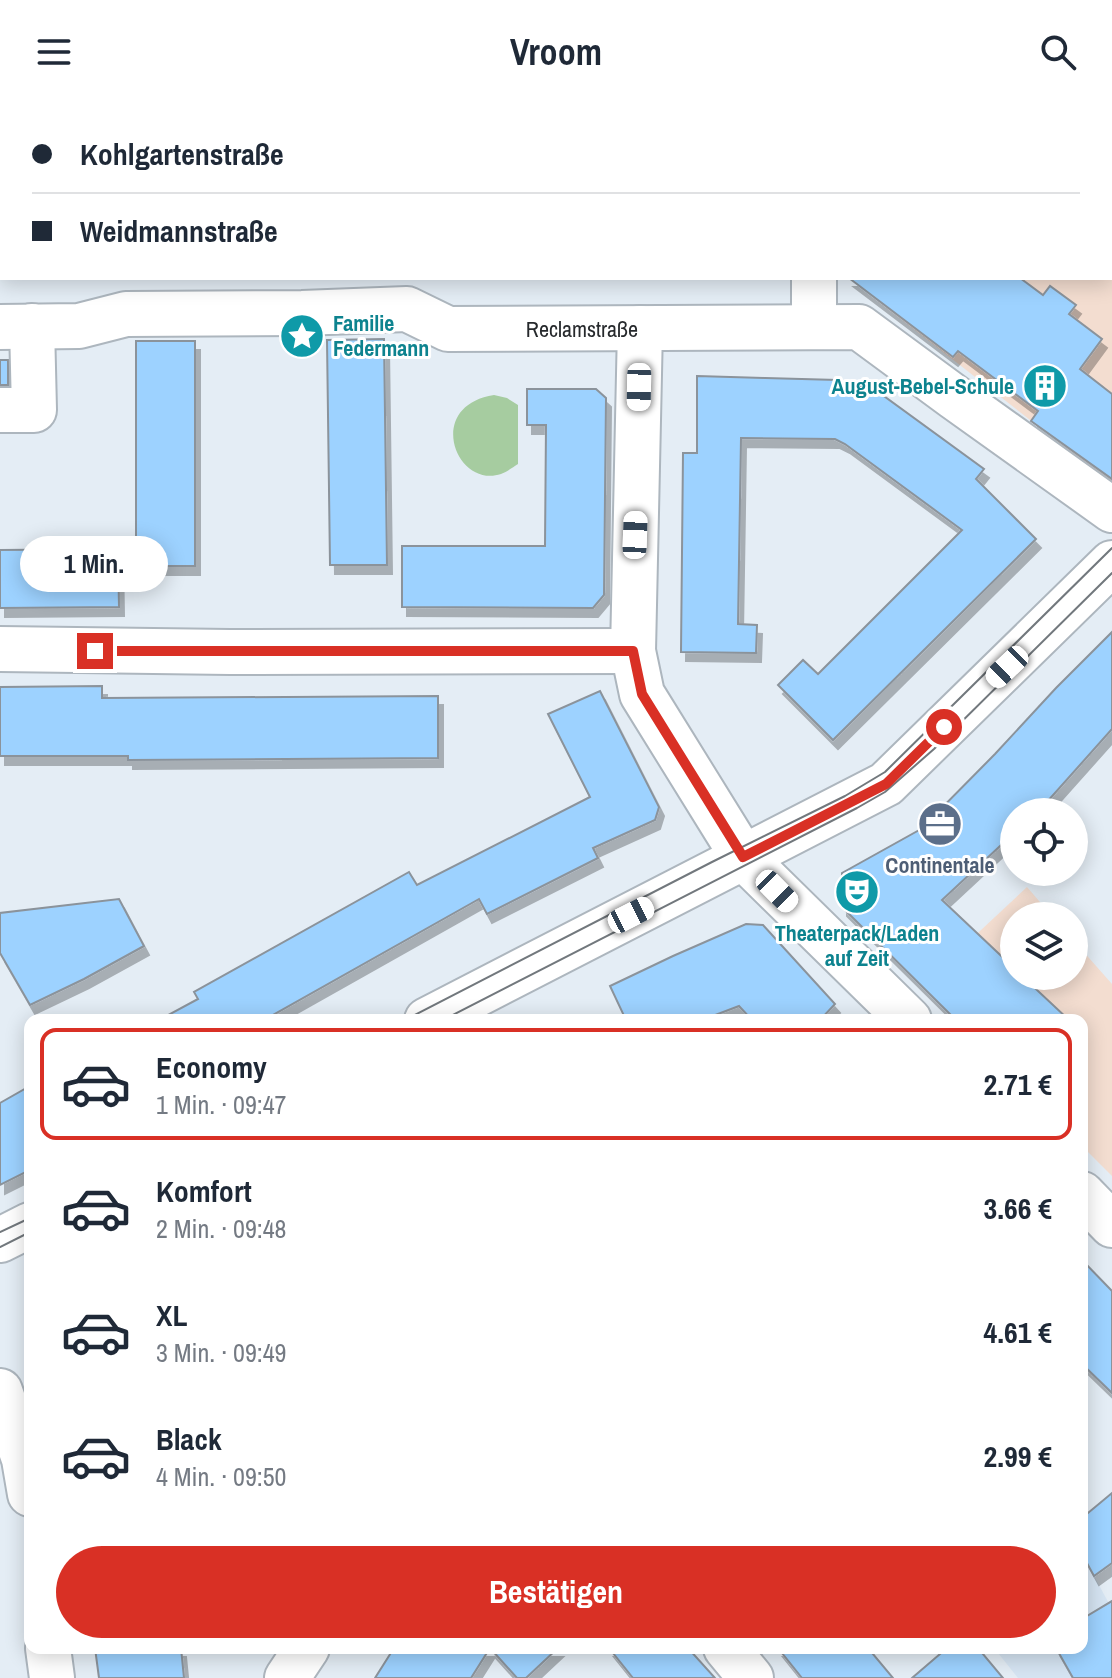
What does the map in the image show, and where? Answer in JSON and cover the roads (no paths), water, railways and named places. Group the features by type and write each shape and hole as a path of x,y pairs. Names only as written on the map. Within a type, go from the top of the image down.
{"street":[{"path":"814,280 814,327"},
{"name":"Reclamstraße","path":"16,326 79,326 126,314 407,309 448,329 859,327 1112,510"},
{"path":"0,410 34,410 16,326"},
{"path":"640,328 633,651 642,694 743,857 903,1014"},
{"path":"439,1014 886,784 1112,563"},
{"path":"0,649 186,652 633,651"},
{"path":"1088,1200 1112,1225"},
{"path":"0,1240 24,1228"},
{"path":"0,1391 24,1459"},
{"path":"49,1654 52,1678"},
{"path":"287,1678 303,1654"},
{"path":"731,1654 751,1678"}],"tram line":[{"path":"417,1014 845,796 885,772 1112,548"},
{"path":"455,1014 885,792 934,749 1112,573"},
{"path":"0,1232 24,1221"},
{"path":"0,1247 24,1235"}],"place":[{"name":"Familie Federmann","path":"302,336"},
{"name":"August-Bebel-Schule","path":"1045,386"},
{"name":"Continentale","path":"940,824"},
{"name":"Theaterpack/Laden auf Zeit","path":"857,892"}]}
